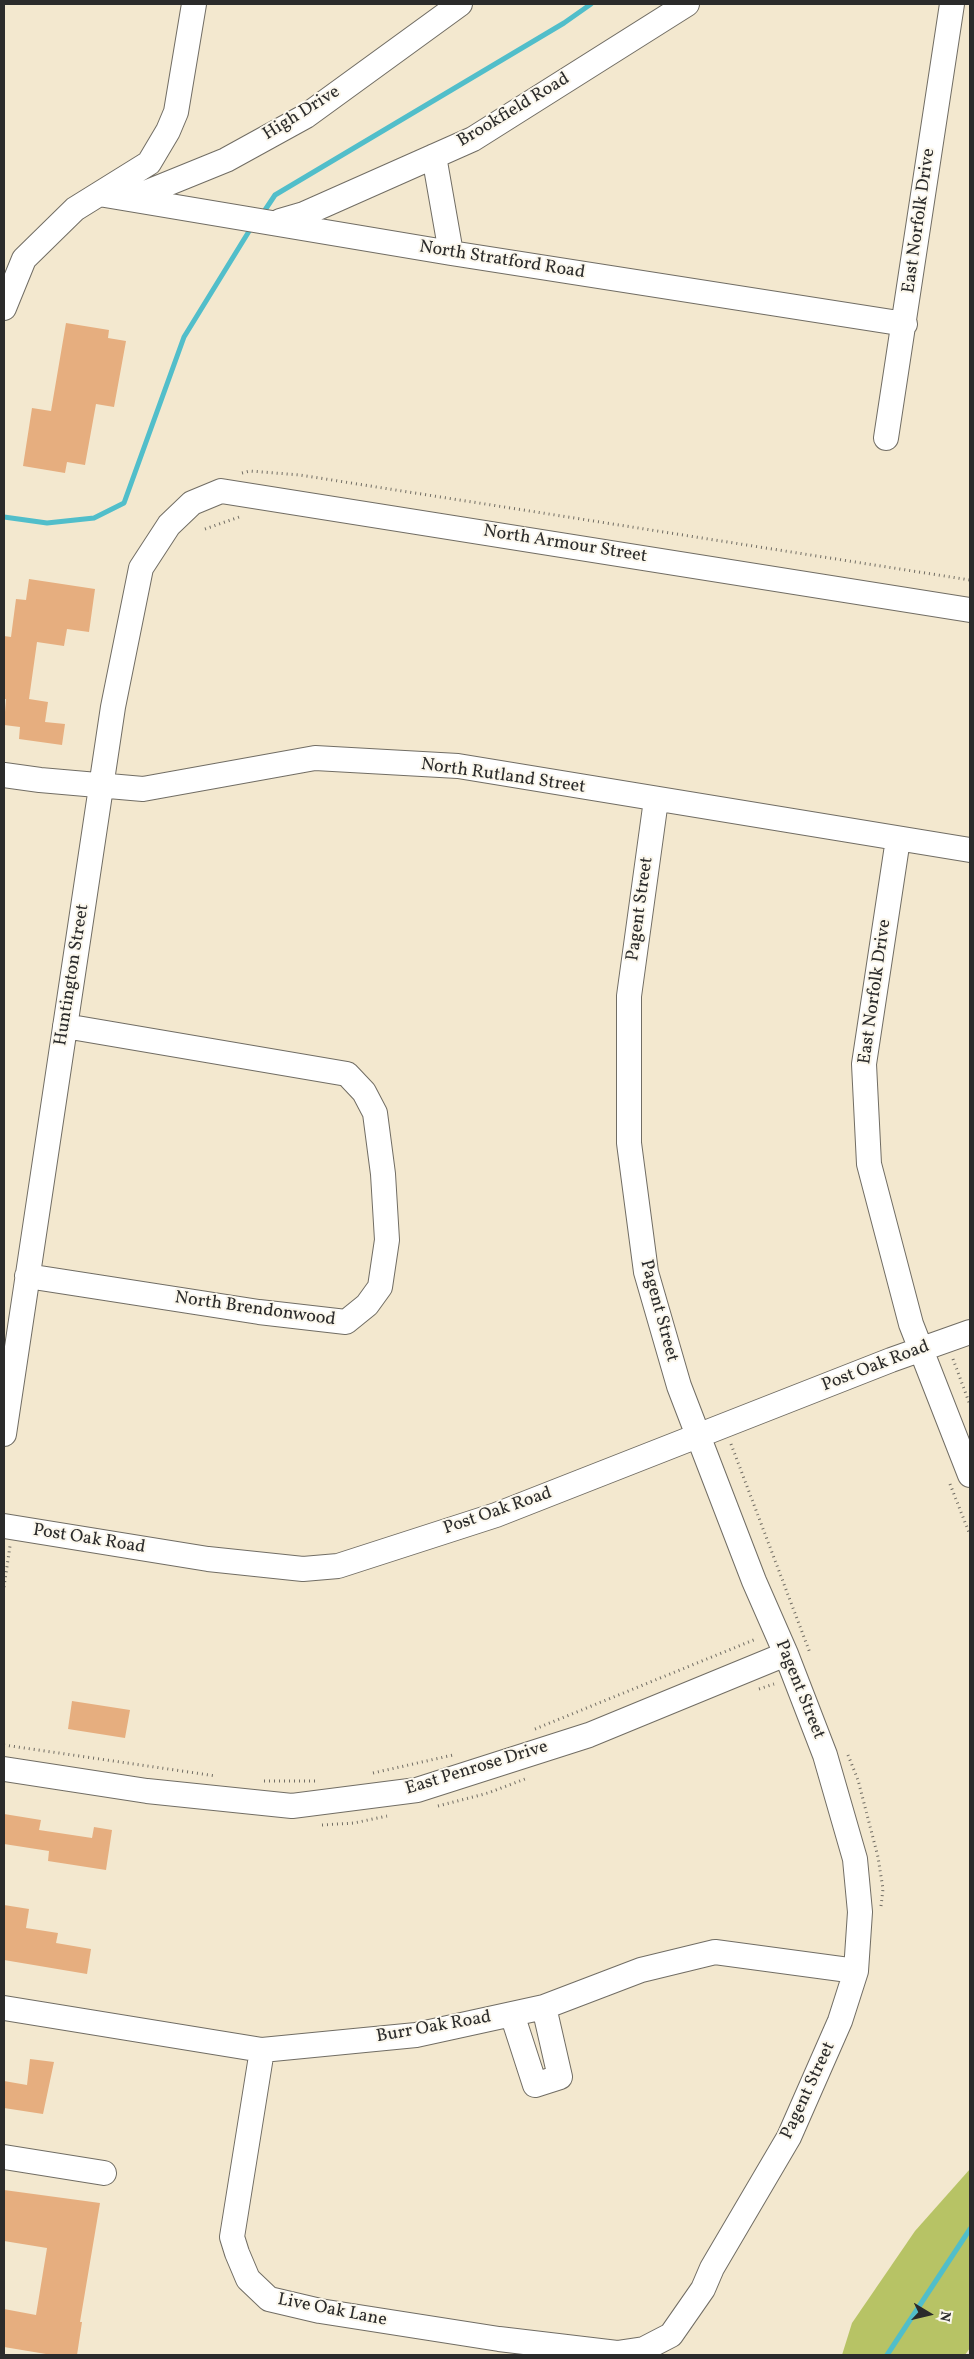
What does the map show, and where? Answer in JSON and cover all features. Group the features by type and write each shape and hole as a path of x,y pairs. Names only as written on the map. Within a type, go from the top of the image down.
{"street":[{"path":"4,308 24,259 75,209 149,163 168,131 176,112 194,4"},
{"name":"High Drive","path":"130,199 226,160 306,116 460,4"},
{"name":"Brookfield Road","path":"275,223 304,214 473,139 687,4"},
{"name":"East Norfolk Drive","path":"886,438 905,324 952,4"},
{"path":"434,156 451,253"},
{"name":"North Stratford Road","path":"99,194 451,253 905,324"},
{"name":"North Armour Street","path":"169,525 192,504 221,491 970,610"},
{"name":"Huntington Street","path":"4,1434 113,707 141,568 169,525"},
{"name":"North Rutland Street","path":"4,775 143,789 316,758 458,766 970,850"},
{"name":"Pagent Street","path":"487,2346 617,2353 644,2349 671,2335 703,2289 712,2268 788,2137 840,2021 856,1970 860,1912 855,1859 825,1755 786,1654 754,1581 679,1386 646,1272 629,1143 629,996 656,800"},
{"name":"East Norfolk Drive","path":"898,839 865,1055 864,1074 869,1164 910,1324 970,1475"},
{"name":"North Brendonwood","path":"27,1276 259,1312 346,1322 367,1305 380,1287 387,1240 383,1174 375,1113 364,1092 347,1074 65,1026"},
{"name":"Post Oak Road","path":"8,1532 208,1560 303,1569 338,1566 496,1515 920,1349 970,1332"},
{"name":"East Penrose Drive","path":"4,1769 147,1790 292,1806 417,1790 589,1735 786,1654"},
{"name":"Burr Oak Road","path":"4,2008 262,2050 416,2035 544,2007 641,1970 715,1952 856,1970"},
{"path":"512,2014 535,2085 560,2077 544,2007"},
{"name":"Live Oak Lane","path":"262,2050 232,2237 236,2254 248,2279 269,2299 487,2346"},
{"path":"4,2157 104,2172"}],"path":[{"path":"240,473 250,471 300,475 970,580"},
{"path":"952,1357 970,1405"},
{"path":"4,1587 8,1532"},
{"path":"533,1730 756,1639"},
{"path":"4,1745 224,1777"},
{"path":"370,1774 461,1753"},
{"path":"263,1781 322,1781"}],"green space":[{"path":"970,2169 970,2348 965,2355 842,2355 852,2323 915,2231"}],"building":[{"path":"66,323 109,330 108,338 126,341 114,407 96,404 85,465 67,462 65,473 23,466 32,408 51,411"},
{"path":"29,579 95,589 89,632 67,629 64,646 37,642 29,699 48,702 45,722 65,724 62,745 19,739 20,727 4,725 6,699 4,699 4,636 11,637 16,599 26,600"},
{"path":"72,1701 130,1710 125,1738 68,1729"},
{"path":"4,1814 41,1820 39,1830 92,1838 94,1827 112,1830 106,1870 48,1861 49,1851 4,1844"},
{"path":"4,1905 29,1909 26,1928 58,1933 56,1943 91,1949 87,1974 4,1960"},
{"path":"30,2059 54,2062 43,2114 4,2108 4,2081 27,2085"},
{"path":"4,2190 100,2203 80,2322 82,2322 77,2355 52,2355 4,2347 4,2309 36,2315 47,2248 4,2241"}],"waterway":[{"path":"265,210 275,195 564,23 591,4"},
{"path":"4,517 47,523 94,518 124,503 184,337 251,228"},
{"path":"887,2355 970,2229"}]}
